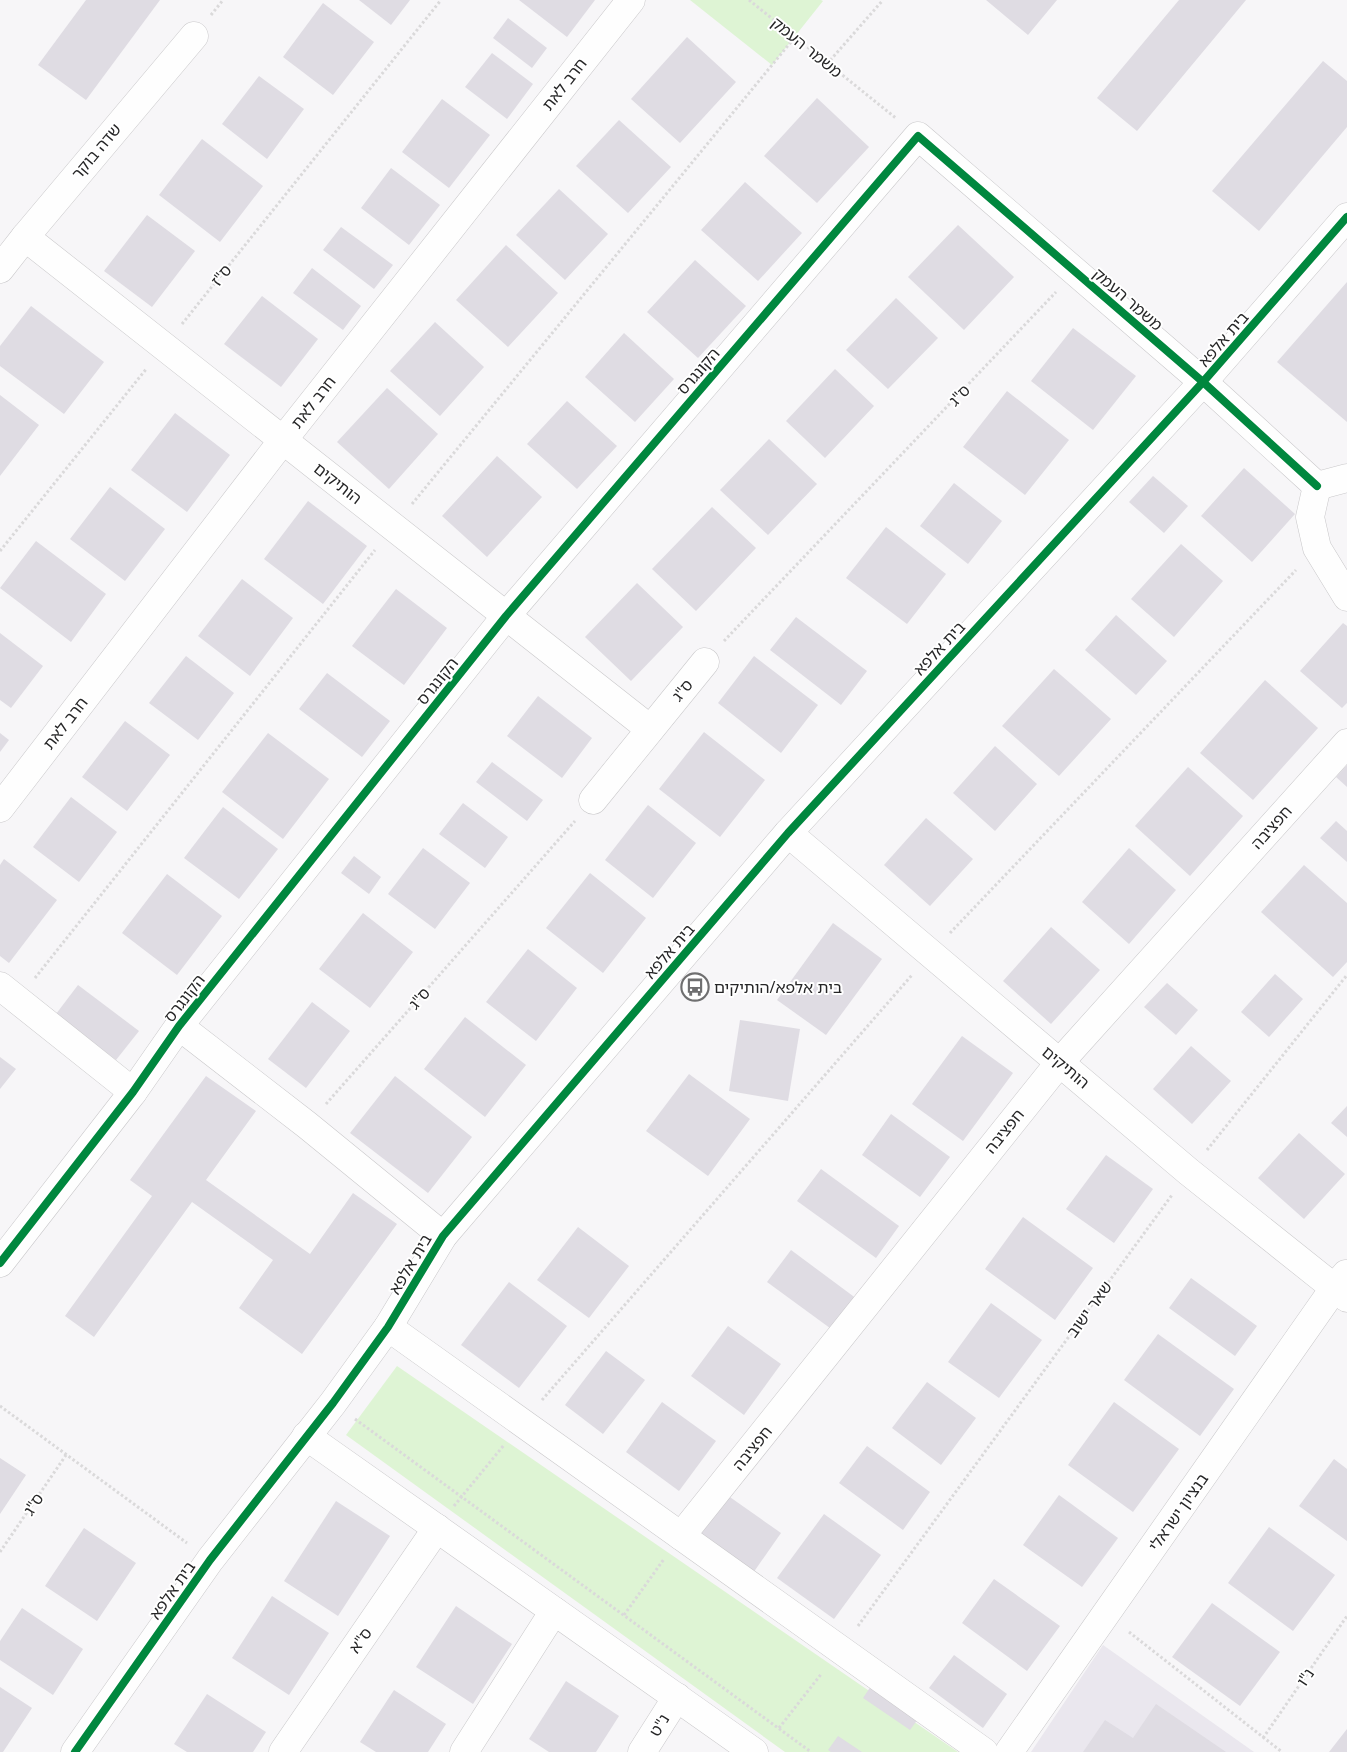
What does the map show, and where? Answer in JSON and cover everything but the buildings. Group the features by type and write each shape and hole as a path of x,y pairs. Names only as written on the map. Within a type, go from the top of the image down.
{"street":[{"name":"חרב לאת","path":"0,808 283,440 630,0"},
{"name":"שדה בוקר","path":"0,268 194,36"},
{"name":"משמר העמק","path":"918,136 1204,382 1317,486"},
{"name":"הקונגרס","path":"0,1263 133,1092 179,1026 506,616 918,136"},
{"name":"בית אלפא","path":"75,1752 210,1560 333,1403 388,1328 443,1236 788,832 1204,382 1347,218"},
{"name":"הותיקים","path":"25,236 650,729"},
{"path":"1347,478 1317,486 1310,517 1317,548 1347,598"},
{"name":"ס\"ג","path":"593,800 705,662"},
{"name":"חפציבה","path":"681,1536 1060,1062 1347,743"},
{"name":"הותיקים","path":"788,832 1189,1172 1343,1286"},
{"path":"0,986 133,1092"},
{"path":"179,1026 307,1125 443,1236"},
{"name":"בנציון ישראלי","path":"1009,1752 1343,1286"},
{"path":"388,1328 984,1752"},
{"path":"306,1436 754,1752"},
{"name":"ס\"א","path":"283,1752 437,1528"},
{"path":"464,1752 554,1611"},
{"name":"נ\"ט","path":"642,1752 677,1697"}],"path":[{"path":"827,64 884,0"},
{"path":"333,1403 811,1752"},
{"path":"0,1406 210,1560"},
{"path":"461,1496 522,1423"},
{"path":"624,1615 681,1536"},
{"path":"1107,1614 1282,1752"}],"shaded area":[{"path":"1103,1645 1254,1752 1031,1752"}],"green space":[{"path":"690,0 821,0 823,1 772,65"},
{"path":"397,1366 958,1752 785,1752 346,1435"}],"cycle path":[{"path":"0,1263 133,1092 179,1026 506,616 918,136 1203,382 1317,486"},
{"path":"75,1752 210,1560 333,1403 388,1327 443,1236 788,833 1203,382 1347,217"}],"place":[{"name":"בית אלפא/הותיקים","path":"695,987"}]}
